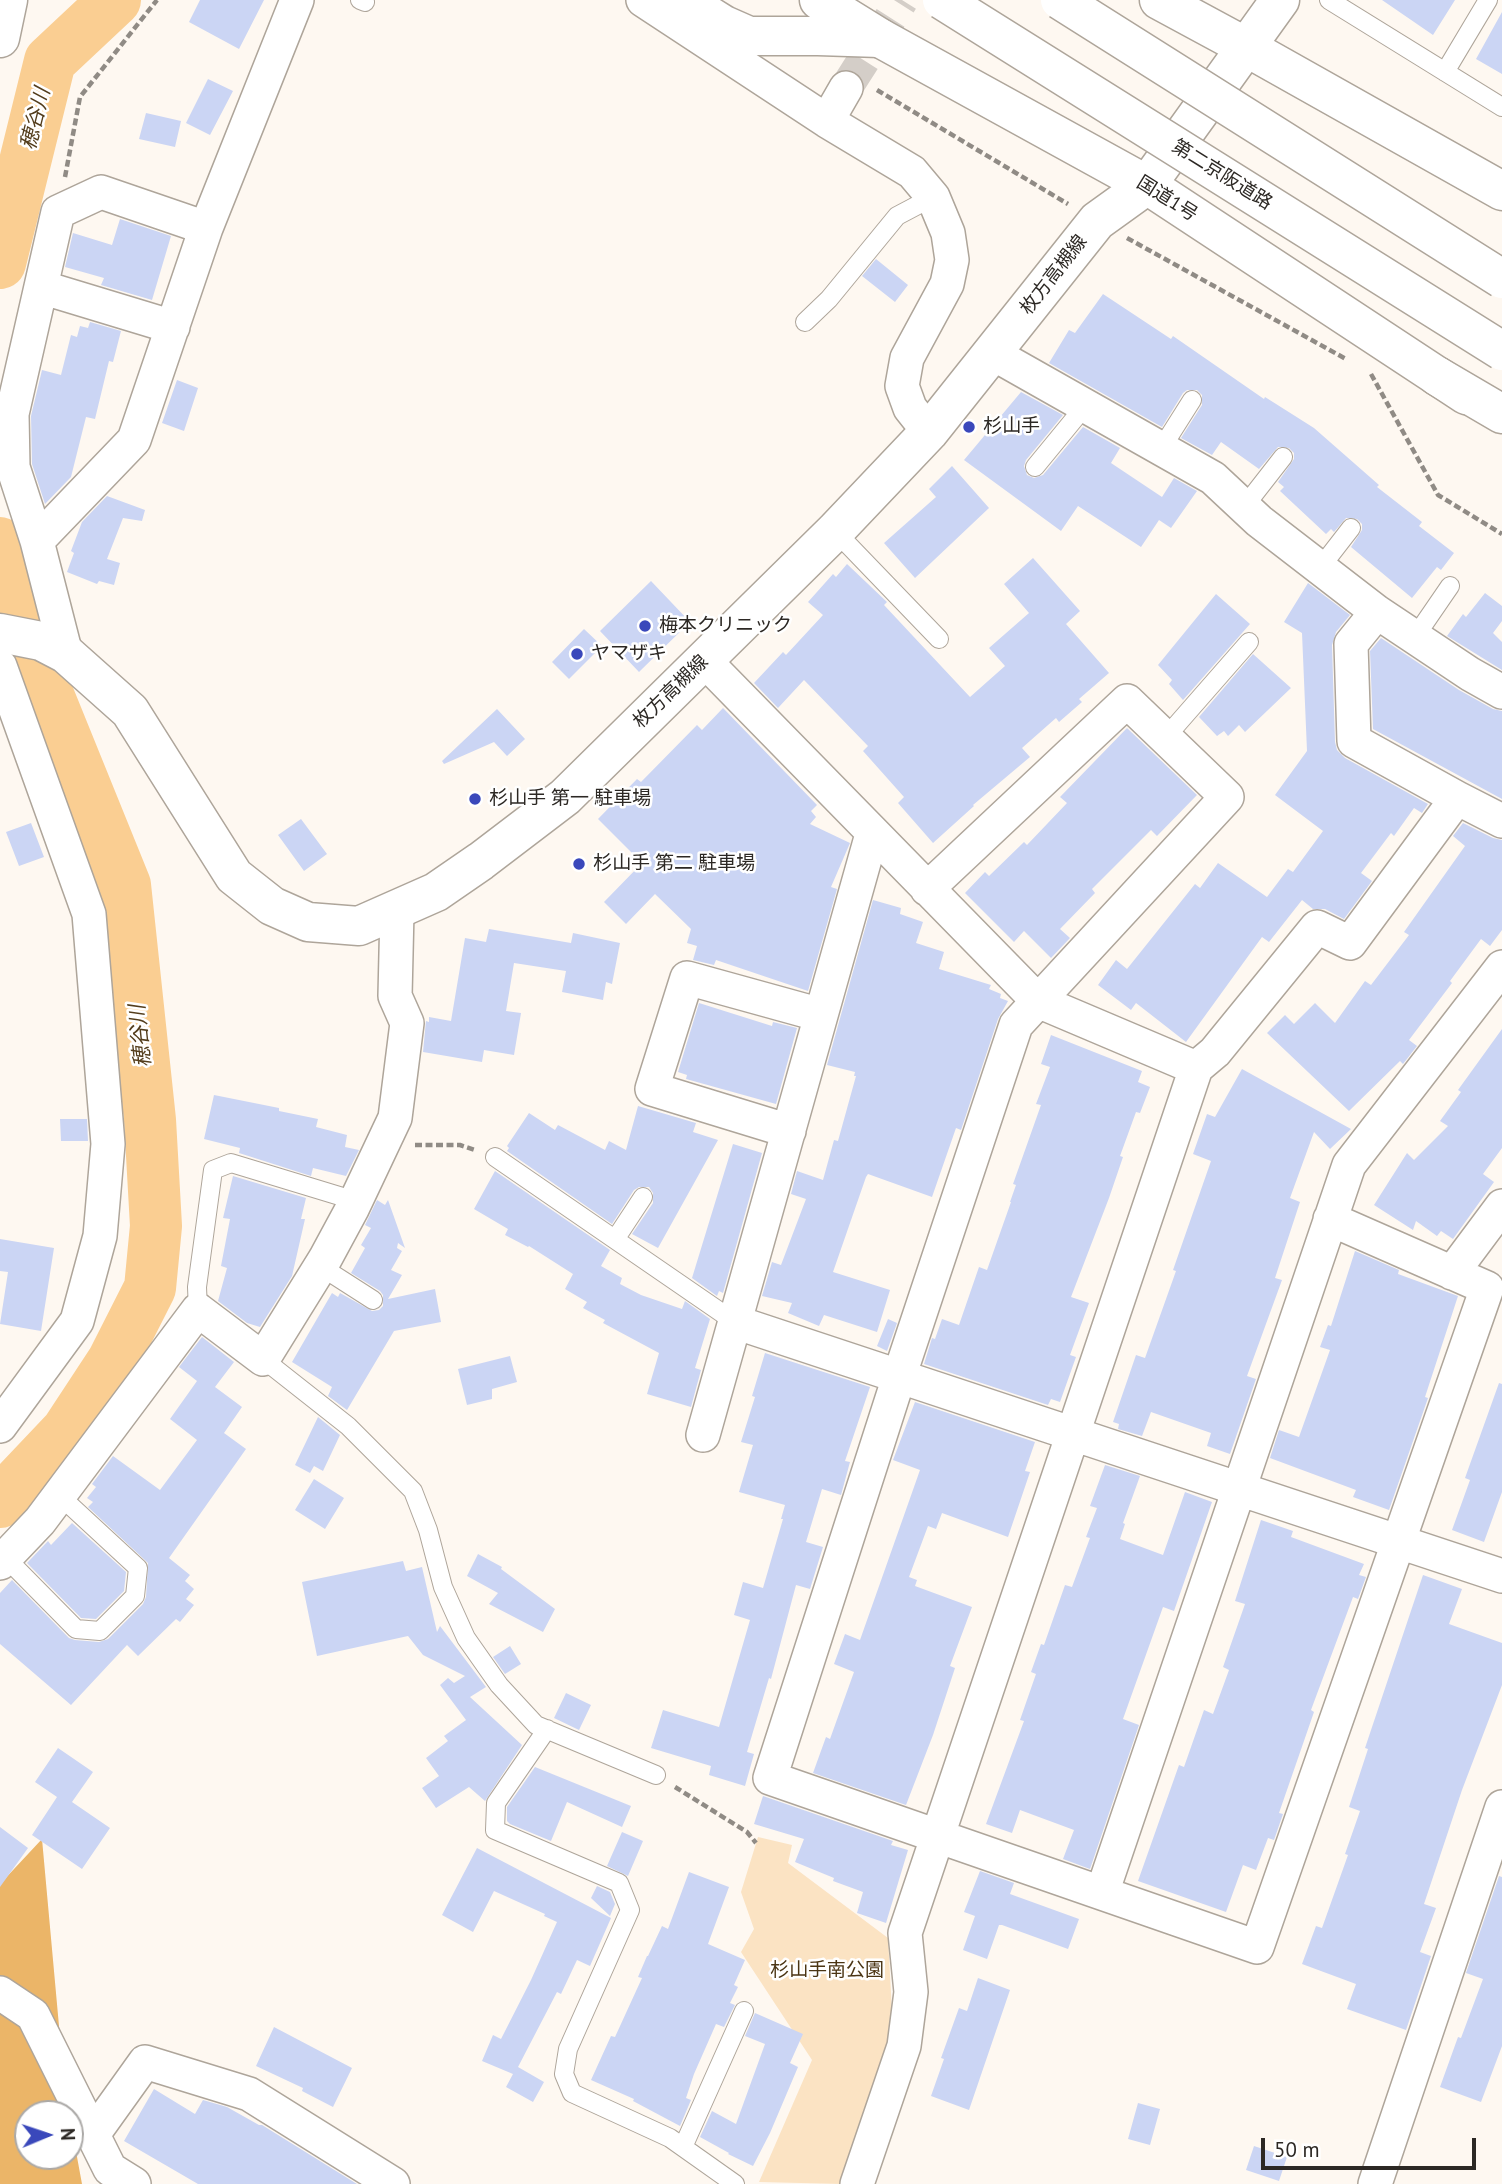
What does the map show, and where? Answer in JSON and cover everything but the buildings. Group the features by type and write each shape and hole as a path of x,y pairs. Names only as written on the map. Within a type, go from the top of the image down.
{"main road":[{"path":"0,38 8,0"},
{"path":"684,0 724,25 749,36 880,38"},
{"name":"国道1号","path":"818,0 880,38 1147,185 1502,420"},
{"name":"第二京阪道路","path":"942,0 1502,351"},
{"path":"1060,0 1502,279"},
{"path":"1159,0 1502,191"},
{"name":"枚方高槻線","path":"0,633 41,641 65,654 130,711 234,876 272,906 308,922 359,926 436,892 565,797 835,531 929,432 1097,221 1147,185 1280,0"},
{"path":"1437,376 1502,415"}],"street":[{"path":"37,541 134,440 206,228 297,0"},
{"path":"643,0 827,121 912,173 933,197 947,233 952,260 947,284 907,358 902,386 910,408 929,432"},
{"path":"827,121 857,87"},
{"path":"65,654 37,541 13,467 12,414 58,212 100,192 206,228"},
{"path":"41,287 173,327"},
{"path":"992,353 1213,478 1244,507 1377,612 1502,692"},
{"path":"1377,612 1351,644 1354,741 1502,821"},
{"path":"704,660 1038,1001 1195,1068"},
{"path":"0,666 89,914 108,1144 100,1236 77,1321 0,1426"},
{"path":"928,889 1127,701 1227,797 1016,1026 770,1777 1257,1947 1488,1288 1330,1219"},
{"path":"857,2184 904,2046 911,1992 905,1933 1195,1068 1215,1052 1317,927 1350,943 1457,799"},
{"path":"703,1436 873,834"},
{"path":"3,1560 40,1521 198,1310 263,1359 320,1266 356,1201 395,1118 407,1023 395,996 397,911"},
{"path":"1101,1893 1349,1165 1502,967"},
{"path":"789,1131 652,1089 687,978 821,1014"},
{"path":"1452,1273 1502,1206"},
{"path":"735,1322 1502,1576"},
{"path":"1386,2181 1499,1826"},
{"path":"0,1993 33,2015 110,2169 134,2184"},
{"path":"92,2136 145,2062 249,2094 393,2184"}],"lane":[{"path":"1329,0 1502,107"},
{"path":"1446,72 1488,0"},
{"path":"805,322 829,299 897,216 933,197"},
{"path":"1161,449 1192,400"},
{"path":"1035,467 1085,406"},
{"path":"1244,507 1283,457"},
{"path":"1320,568 1352,527"},
{"path":"835,531 939,639"},
{"path":"1415,637 1450,586"},
{"path":"1165,738 1249,642"},
{"path":"495,1157 735,1322"},
{"path":"198,1310 197,1287 212,1170 231,1163 356,1201"},
{"path":"616,1238 643,1197"},
{"path":"320,1266 373,1300"},
{"path":"263,1359 348,1426 413,1491 428,1530 443,1587 466,1638 499,1685 536,1725 656,1775"},
{"path":"3,1560 76,1629 100,1631 135,1596 138,1568 59,1495"},
{"path":"547,1729 496,1803 495,1830 619,1883 630,1910 568,2049 564,2074 572,2093 670,2138 734,2184"},
{"path":"683,2147 744,2011"}],"path":[{"path":"58,212 80,97 157,0"},
{"path":"857,87 1346,359"},
{"path":"1370,372 1438,495 1502,534"},
{"path":"383,1144 460,1144 495,1157"},
{"path":"656,1775 747,1832 756,1843"}],"green space":[{"name":"杉山手南公園","path":"758,1837 792,1845 788,1863 888,1938 893,2030 842,2184 759,2182 812,2060 741,1952 754,1929 741,1892"}],"shaded area":[{"path":"42,1839 66,2100 14,2100 14,2170 79,2170 82,2184 0,2184 0,1884"}],"waterway":[{"name":"穂谷川","path":"0,263 50,61 115,0"},
{"name":"穂谷川","path":"0,543 16,616 125,885 150,1120 156,1226 150,1288 113,1361 67,1431 0,1502"}],"tunnel":[{"path":"846,88 902,0"}],"place":[{"name":"杉山手","path":"969,427"},
{"name":"梅本クリニック","path":"645,626"},
{"name":"ヤマザキ","path":"577,654"},
{"name":"杉山手 第一 駐車場","path":"475,799"},
{"name":"杉山手 第二 駐車場","path":"579,864"}]}
